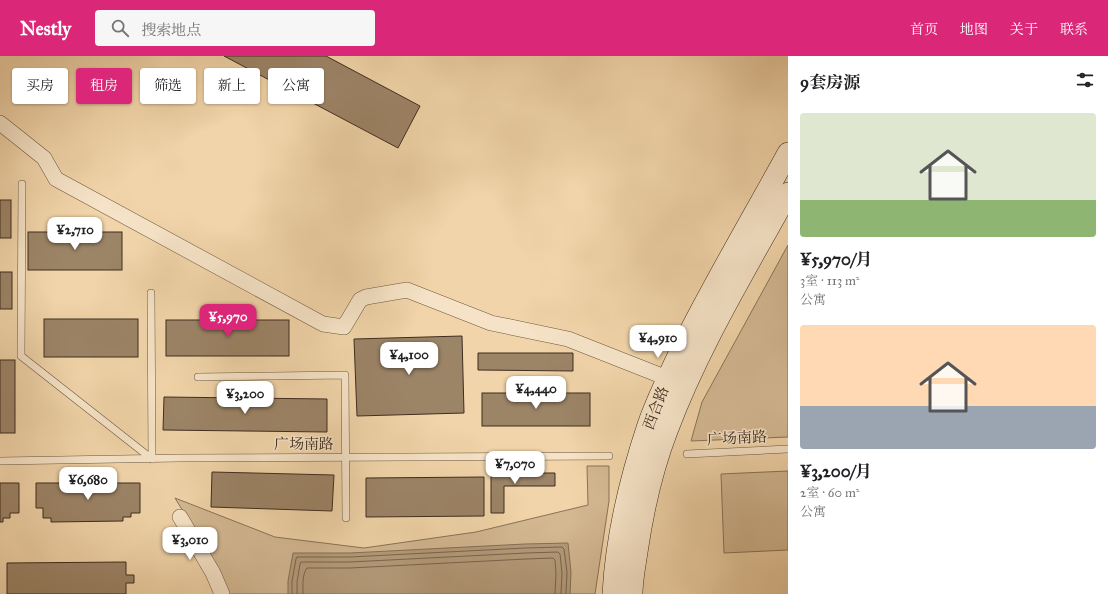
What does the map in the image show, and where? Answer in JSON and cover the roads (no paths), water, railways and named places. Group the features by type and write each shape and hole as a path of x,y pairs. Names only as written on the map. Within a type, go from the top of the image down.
{"main road":[{"name":"西合路","path":"613,594 621,531 634,472 648,424 667,378 703,305 788,153"},
{"name":"西合路","path":"632,594 640,535 652,477 667,432 686,386 718,319 788,193"}],"street":[{"path":"0,123 44,158 56,179 323,324 344,327 360,300 366,297 407,290 491,323 568,339 667,378"},
{"path":"180,517 213,573 222,594"}],"lane":[{"path":"22,184 21,356 152,459"},
{"path":"151,293 152,459"},
{"path":"198,377 345,375 346,518"},
{"name":"广场南路","path":"687,454 788,449"},
{"name":"广场南路","path":"0,462 346,457 609,456"}],"water":[{"path":"568,543 571,572 570,594 288,594 288,581 293,553 350,553"}]}
